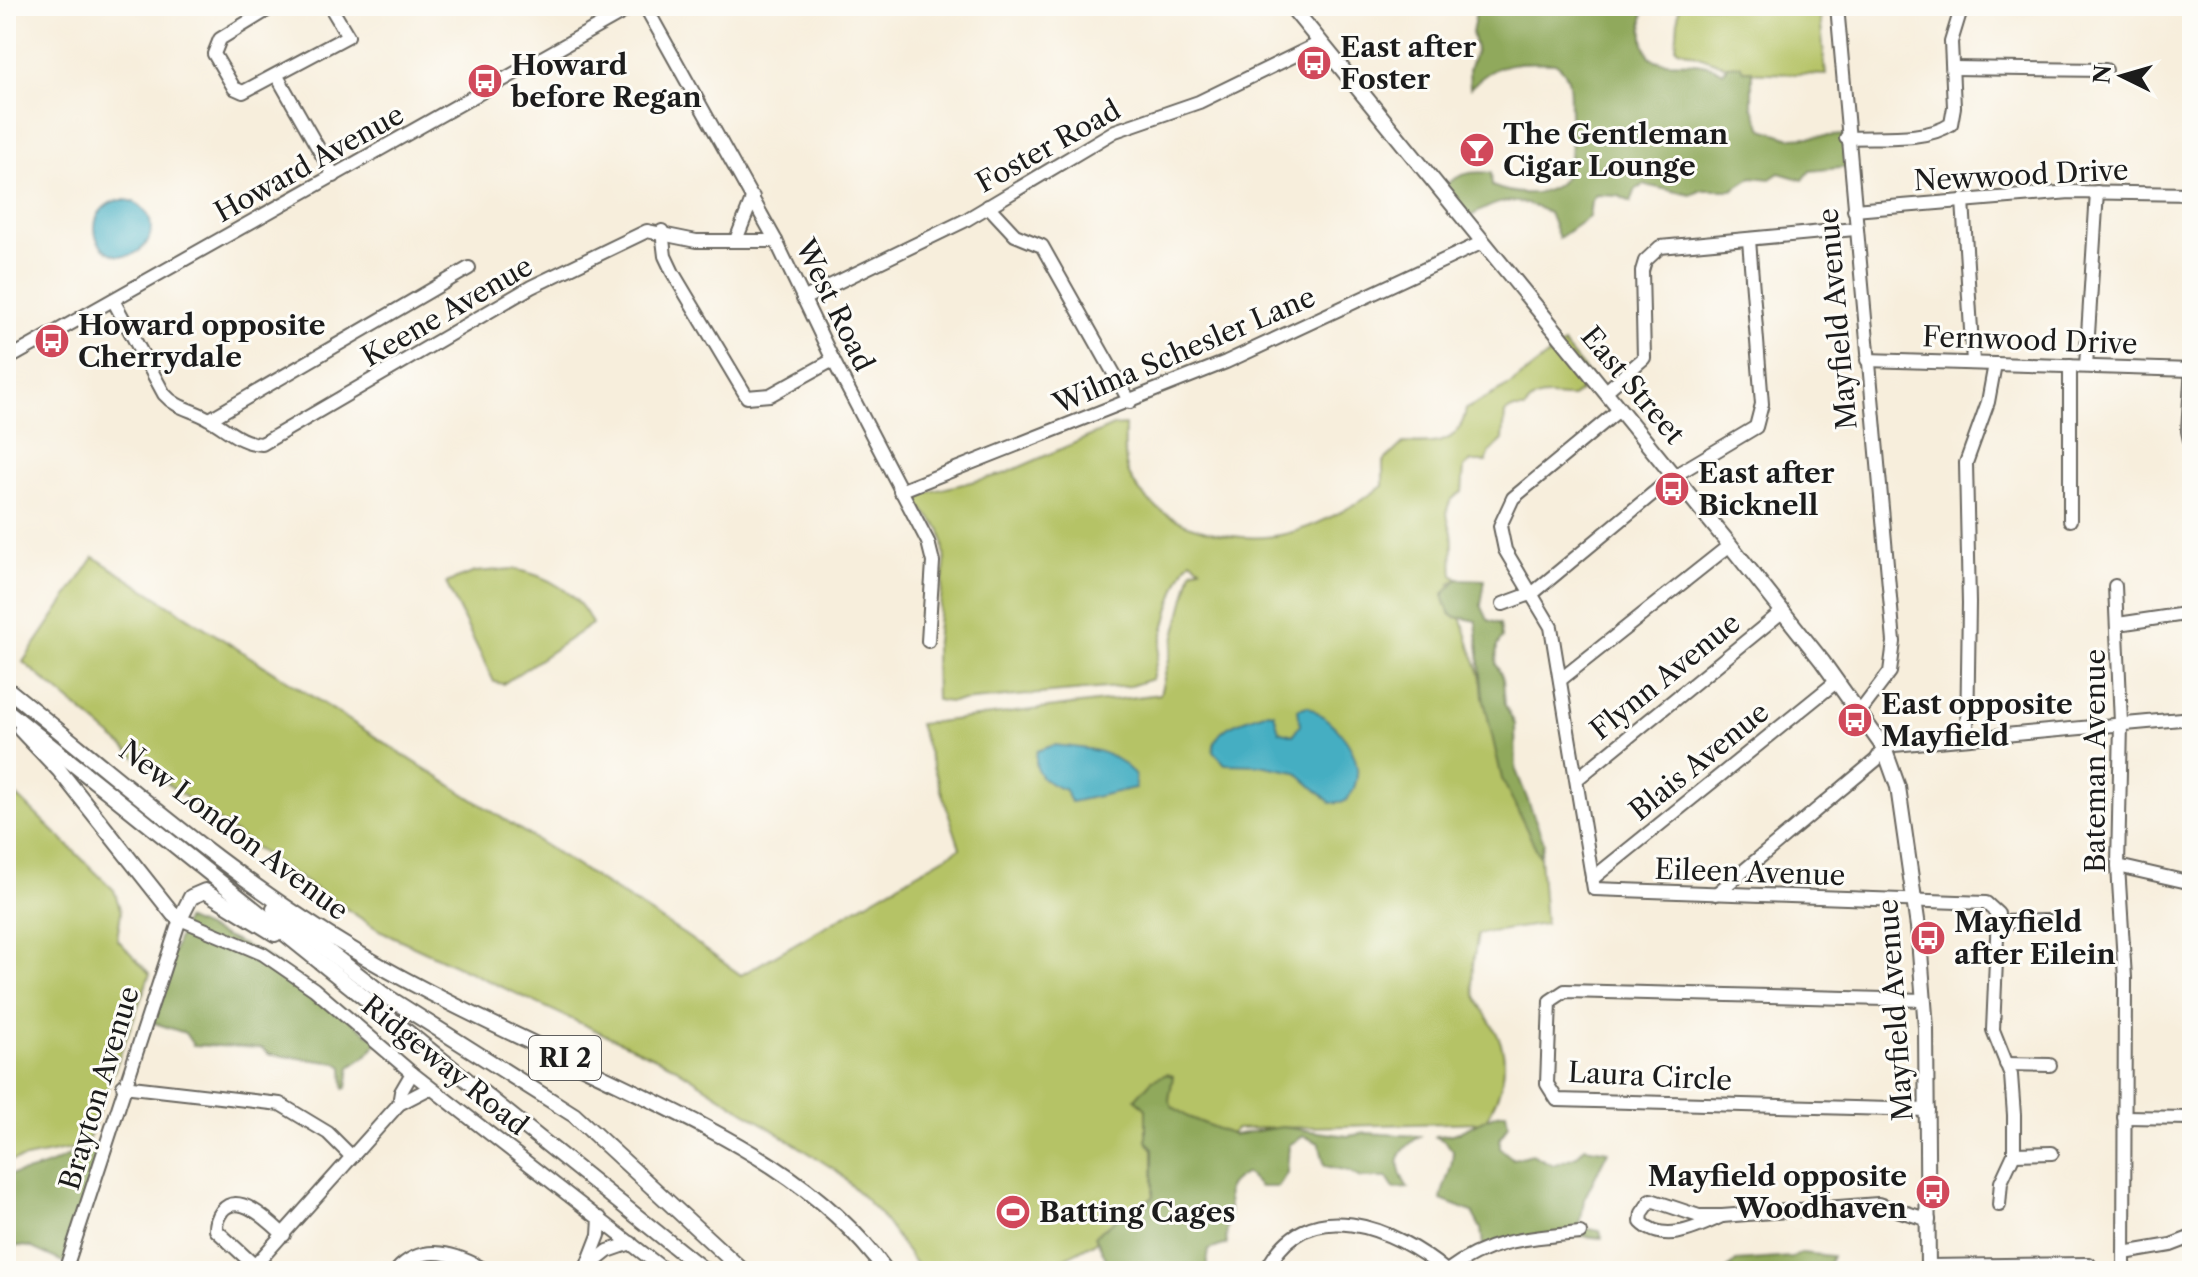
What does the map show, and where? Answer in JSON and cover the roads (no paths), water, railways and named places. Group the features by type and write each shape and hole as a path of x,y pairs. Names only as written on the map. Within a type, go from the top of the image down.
{"main road":[{"name":"East Street","path":"1291,6 1783,611 1884,748"},
{"name":"New London Avenue","path":"6,688 227,865 330,937 392,972 755,1153 823,1201 861,1239 886,1271"},
{"name":"New London Avenue","path":"6,712 705,1271"},
{"path":"6,712 59,770 180,919 191,897 209,892 320,962"},
{"name":"Mayfield Avenue","path":"1884,748 1898,787 1915,903 1924,1000 1928,1269"},
{"path":"227,865 262,899 383,994 574,1115 743,1271"}],"street":[{"path":"274,6 220,39 214,54 234,88 243,92 348,36 330,6"},
{"path":"608,21 609,6"},
{"name":"Howard Avenue","path":"6,360 634,6"},
{"name":"West Road","path":"645,6 753,197 931,552 928,641"},
{"name":"Mayfield Avenue","path":"1837,6 1846,138 1894,650 1882,686 1859,713"},
{"path":"1846,138 1943,130 1951,124 1954,107 1951,42 1962,6"},
{"name":"Foster Road","path":"803,299 964,221 1115,131 1199,102 1320,43"},
{"path":"1953,68 2106,70"},
{"path":"277,76 334,176"},
{"path":"2086,366 2097,192"},
{"name":"Newwood Drive","path":"1854,210 2097,192 2192,194"},
{"path":"736,240 753,197"},
{"path":"1963,200 1973,362"},
{"path":"988,206 1015,235 1042,246 1130,402"},
{"path":"1605,392 1644,358 1642,271 1649,256 1660,247 1855,229"},
{"name":"Keene Avenue","path":"113,300 173,405 210,419 246,443 262,444 531,287 647,231 662,231 696,241 776,241"},
{"path":"662,231 665,256 747,397 770,395 833,360"},
{"path":"1503,604 1533,593 1674,476 1696,460 1749,433 1760,416 1749,240"},
{"name":"Wilma Schesler Lane","path":"900,491 1130,402 1266,345 1483,242"},
{"path":"210,419 469,268"},
{"name":"Fernwood Drive","path":"1867,360 2192,368"},
{"path":"1967,738 1966,463 1988,402 1995,364"},
{"path":"2070,366 2070,520"},
{"path":"2192,368 2188,431 2192,450"},
{"path":"1592,879 1551,627 1501,540 1504,518 1513,498 1619,410"},
{"path":"1560,680 1730,545"},
{"name":"Bateman Avenue","path":"2115,586 2121,723 2118,866 2125,978 2124,1271"},
{"name":"Flynn Avenue","path":"1577,779 1783,611"},
{"path":"2118,624 2192,613"},
{"name":"Blais Avenue","path":"1592,879 1837,681"},
{"path":"1716,894 1876,760 1884,748 2192,718"},
{"path":"2118,866 2192,883"},
{"name":"Eileen Avenue","path":"1592,879 1594,889 1915,903 1986,903 1998,914 1996,922"},
{"name":"Ridgeway Road","path":"180,919 263,954 314,989 430,1088 666,1271"},
{"name":"Brayton Avenue","path":"65,1271 180,919"},
{"path":"1999,1205 2001,1182 2014,1154 2011,1075 1993,1030 1996,922 2049,921"},
{"name":"Laura Circle","path":"1924,1000 1565,991 1550,1001 1547,1084 1557,1100 1928,1110"},
{"path":"2006,1064 2050,1065"},
{"path":"399,1104 401,1092 412,1073"},
{"path":"123,1086 280,1104 328,1133 351,1156"},
{"path":"284,1235 252,1210 235,1204 225,1207 216,1222 216,1230 227,1244 253,1268 284,1235 331,1184 351,1156 399,1104 430,1088"},
{"path":"2124,1117 2192,1118"},
{"path":"2014,1154 2052,1153"},
{"path":"1722,1216 1674,1234 1646,1227 1641,1222 1642,1213 1651,1200 1699,1216 1878,1204 1929,1220"},
{"path":"586,1270 599,1235 600,1218"},
{"path":"1266,1271 1287,1244 1311,1228 1335,1222 1366,1226 1403,1240 1447,1271 1481,1248 1498,1243 1580,1233"},
{"path":"2124,1253 2171,1245 2192,1237"},
{"path":"586,1270 608,1251 631,1243"},
{"path":"396,1271 421,1255 445,1252 487,1271"},
{"path":"1928,1269 2089,1264"}],"water":[{"path":"123,200 142,209 151,228 142,247 123,256 104,247 95,228 104,209"},
{"path":"1307,706 1331,723 1350,746 1357,773 1346,801 1331,803 1296,772 1260,765 1225,764 1213,751 1215,742 1225,729 1267,712 1274,713 1279,731 1293,735 1300,725 1298,709"},
{"path":"1054,745 1109,755 1135,776 1135,788 1071,802 1065,790 1046,781 1036,766 1037,751"}],"place":[{"name":"East after Foster","path":"1314,63"},
{"name":"Howard before Regan","path":"485,81"},
{"name":"The Gentleman Cigar Lounge","path":"1477,150"},
{"name":"Howard opposite Cherrydale","path":"52,341"},
{"name":"East after Bicknell","path":"1672,489"},
{"name":"East opposite Mayfield","path":"1855,720"},
{"name":"Mayfield after Eilein","path":"1928,938"},
{"name":"Mayfield opposite Woodhaven","path":"1933,1192"},
{"name":"Batting Cages","path":"1013,1212"}]}
